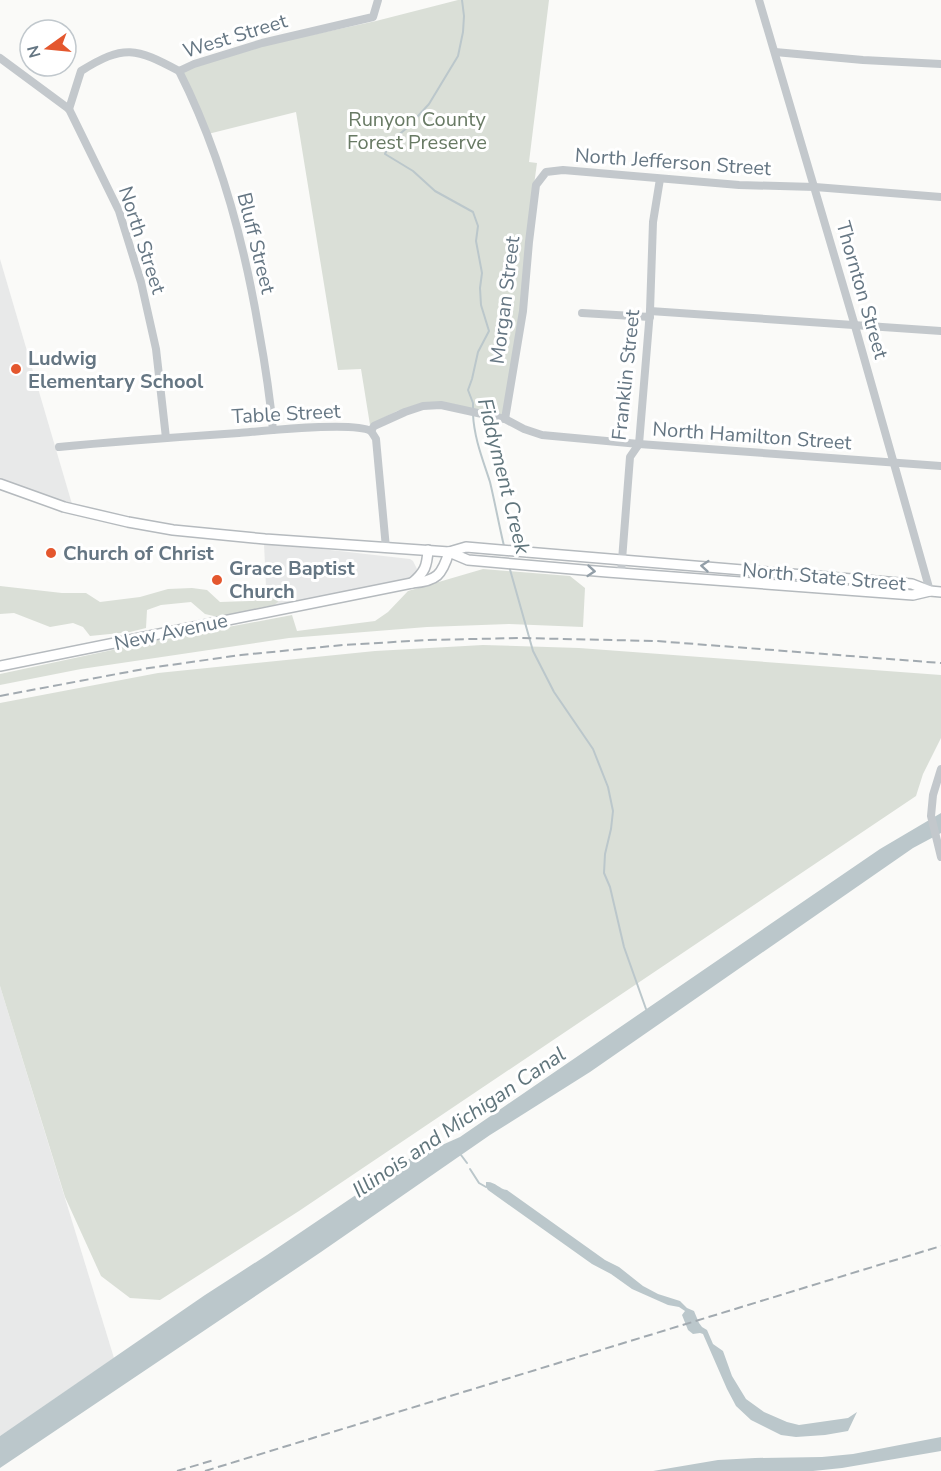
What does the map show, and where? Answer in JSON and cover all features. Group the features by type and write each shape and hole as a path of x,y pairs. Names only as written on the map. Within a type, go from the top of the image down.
{"main road":[{"name":"North State Street","path":"0,484 64,507 154,527 184,531 449,552 468,560 532,566 913,595 930,591"},
{"name":"North State Street","path":"449,552 466,548 530,552 912,584 930,591"},
{"path":"412,583 422,575 427,564 428,550"},
{"name":"New Avenue","path":"0,666 425,582 436,576 444,567 449,552"},
{"path":"930,591 941,592"}],"street":[{"name":"West Street","path":"69,109 81,71 117,52 147,54 179,71 194,64 262,43 373,17 378,0"},
{"name":"Thornton Street","path":"759,0 930,591"},
{"path":"775,52 941,64"},
{"name":"North Street","path":"0,58 69,109 119,211 141,282 156,349 166,438"},
{"name":"Bluff Street","path":"179,71 196,105 234,213 254,302 270,394 273,430"},
{"name":"North Jefferson Street","path":"536,185 546,172 562,170 739,185 814,187 941,198"},
{"name":"Franklin Street","path":"621,573 630,457 639,444 650,314 653,222 660,178"},
{"name":"Morgan Street","path":"505,419 523,310 536,185"},
{"path":"582,313 650,314 941,331"},
{"path":"386,548 375,439 371,431 374,426 423,406 441,405 505,419"},
{"name":"North Hamilton Street","path":"505,419 542,435 941,466"},
{"name":"Table Street","path":"59,447 124,440 327,427 365,428 371,431"},
{"path":"941,769 933,795 931,816 941,857"}],"shaded area":[{"name":"Ludwig Elementary School","path":"0,259 72,504 0,479"},
{"path":"264,544 410,559 417,569 416,575 409,580 267,608"},
{"name":"Illinois and Michigan Canal","path":"941,813 941,833 913,848 590,1072 490,1135 0,1468 0,1436 205,1295 415,1155 460,1137 880,849"},
{"path":"0,986 114,1358 0,1436"},
{"path":"486,1182 507,1190 643,1286 680,1301 694,1311 713,1344 723,1351 732,1376 746,1399 764,1412 799,1425 848,1418 857,1412 848,1431 796,1437 781,1435 751,1420 736,1406 703,1334 693,1334 688,1330 682,1315 685,1311 632,1289 592,1264 488,1190"},
{"path":"941,1437 941,1451 842,1468 813,1471 653,1471 718,1460 853,1454"}],"green space":[{"name":"Runyon County Forest Preserve","path":"458,0 549,0 529,162 537,163 521,309 503,415 428,403 397,411 370,425 361,369 338,370 296,112 204,135 177,72 270,44"},
{"path":"483,569 570,576 585,588 583,627 509,624 427,627 289,638 81,669 0,685 0,674 159,640 292,615 297,631 375,621 388,612 408,591"},
{"path":"0,586 62,593 86,593 100,602 140,597 168,589 192,588 207,590 220,602 250,601 276,596 278,602 274,605 218,617 205,614 191,602 161,605 147,610 146,628 90,636 83,627 73,623 50,627 14,613 0,614"},
{"path":"483,645 579,648 941,675 941,738 923,774 916,796 299,1211 160,1300 130,1298 101,1276 65,1197 0,986 0,703 158,673 375,651"}],"waterway":[{"name":"Fiddyment Creek","path":"462,0 463,32 458,56 429,104 408,127 390,142 385,154 413,171 435,191 473,212 478,226 476,241 482,273 481,305 489,331 478,352 468,390 473,409"},
{"name":"Fiddyment Creek","path":"473,414 477,440 490,482 504,546"},
{"name":"Fiddyment Creek","path":"509,566 533,651 554,692 593,749 608,787 613,811 604,873 610,887 624,947 646,1009"},
{"path":"461,1155 467,1163"},
{"path":"470,1169 479,1183 486,1187"}],"railway":[{"path":"0,696 149,668 241,655 343,645 428,640 520,638 656,641 941,663"},
{"path":"205,1471 941,1246"},
{"path":"177,1471 214,1460"}],"place":[{"name":"Ludwig Elementary School","path":"16,369"},
{"name":"Church of Christ","path":"51,553"},
{"name":"Grace Baptist Church","path":"217,580"}]}
